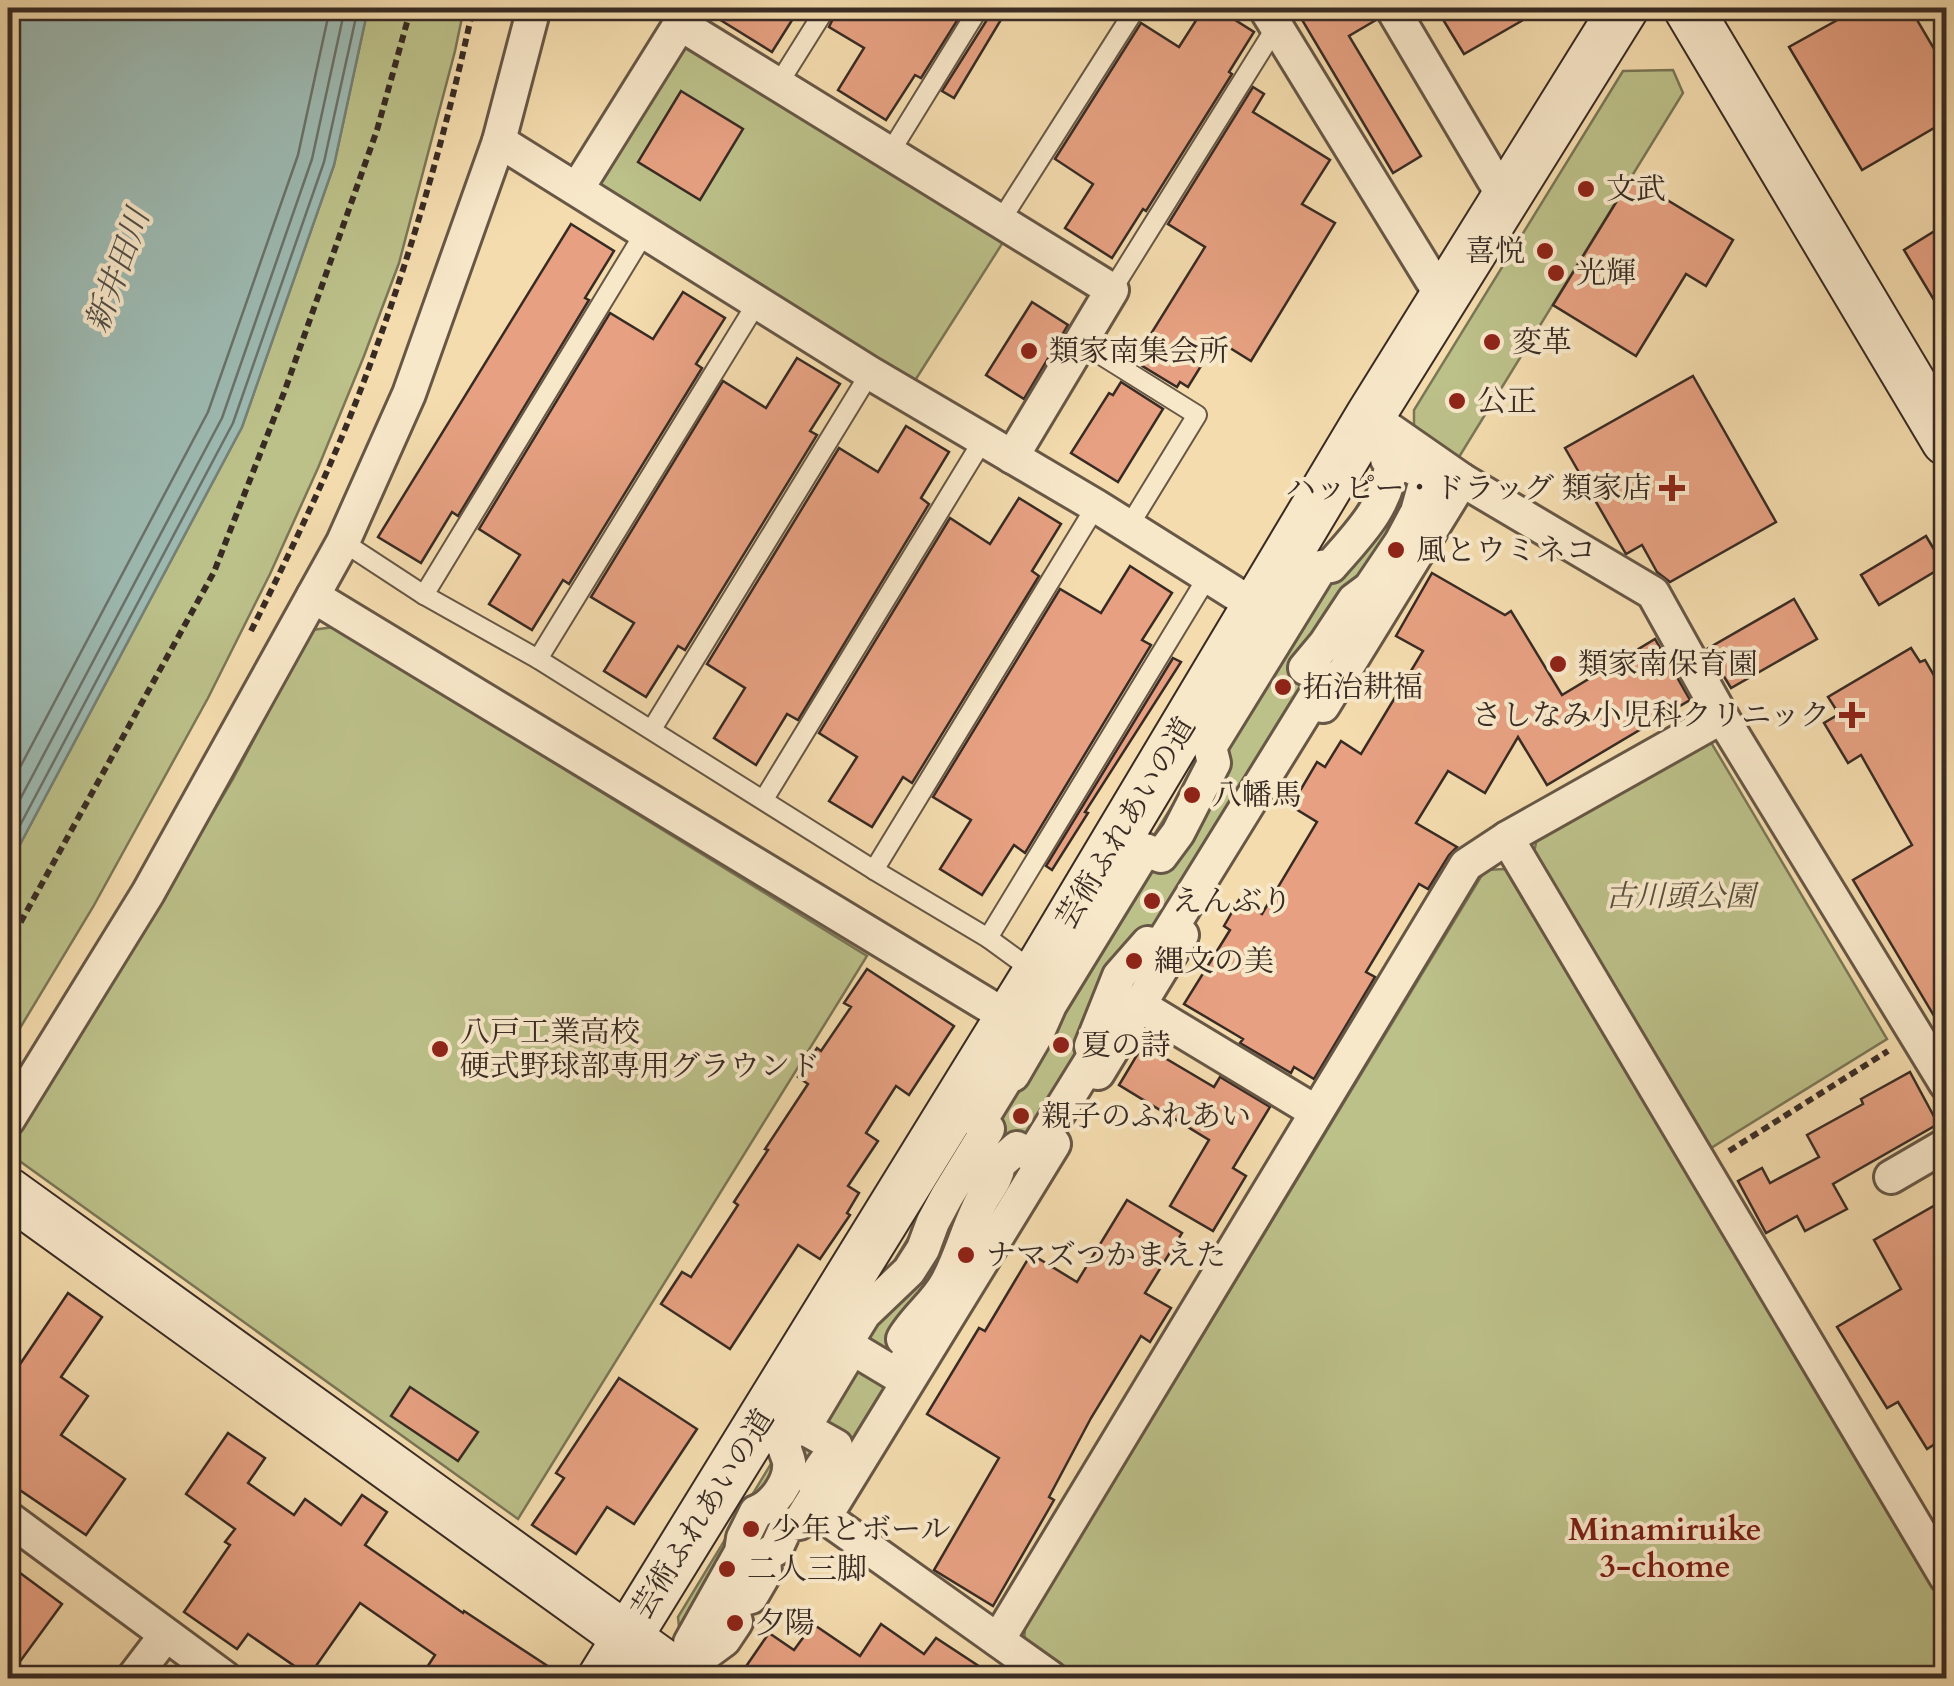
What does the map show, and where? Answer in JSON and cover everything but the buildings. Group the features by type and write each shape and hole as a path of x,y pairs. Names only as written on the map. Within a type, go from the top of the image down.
{"street":[{"path":"8,1120 148,894 343,542 409,394 499,141 534,8"},
{"path":"1392,8 1505,199"},
{"name":"芸術ふれあいの道","path":"602,1678 1037,974 1370,416 1624,8"},
{"path":"1688,8 1946,441"},
{"path":"577,189 685,16 889,154 1112,290 1012,457"},
{"path":"1270,17 1444,300"},
{"path":"499,141 870,373 1096,506 1255,606"},
{"path":"1370,416 1462,480 1653,594 1722,717 1915,1034 1944,1074"},
{"path":"8,1192 626,1638 686,1661 705,1654 724,1640 736,1622 733,1611 740,1600 751,1597 765,1573 764,1556 776,1550 787,1526 799,1523 816,1494 814,1477 836,1446 804,1428 852,1348 897,1375 915,1347 903,1340 947,1283 982,1199 998,1174 999,1164 1017,1148 1032,1156 1094,1056 1091,1046 1120,976 1148,943 1158,950 1326,678 1305,668 1354,600 1370,588 1401,542 1417,512 1427,476 1390,454 1387,459 1391,470 1377,510 1331,566 1320,567 1210,746 1214,763 1178,833 1161,856 1145,850 1050,1006 1026,1055 1013,1075 1009,1074 979,1123 988,1129 947,1196 923,1249 909,1272 864,1314 783,1445 789,1462 787,1478 768,1508 756,1512 743,1538 742,1552 686,1661"},
{"path":"1051,1678 824,1517 1462,480"},
{"path":"313,596 1009,1018"},
{"path":"998,1640 1466,864 1722,717"},
{"path":"1507,838 1946,1577"},
{"path":"1139,1005 1316,1112"},
{"path":"1891,1178 1946,1145"},
{"path":"8,1518 225,1678"},
{"path":"132,1678 165,1636"}],"lane":[{"path":"779,83 826,8"},
{"path":"889,154 979,8"},
{"path":"1002,220 1136,8"},
{"path":"1112,290 1270,17"},
{"path":"424,595 645,232"},
{"path":"538,659 758,301"},
{"path":"1080,342 1197,414 1129,526"},
{"path":"652,730 870,373"},
{"path":"764,799 982,440"},
{"path":"874,870 1096,506"},
{"path":"343,542 988,938 1037,974"},
{"path":"988,938 1208,576"}],"path":[{"path":"8,945 214,572 285,390 377,130 412,8"},
{"path":"249,635 308,514 376,349 416,230 473,8"},
{"path":"1702,1167 1915,1034"}],"green space":[{"path":"368,8 464,8 399,263 318,468 270,574 208,698 93,907 8,1048 8,867 242,427 334,165"},
{"path":"682,37 1007,236 914,382 592,188"},
{"path":"1673,70 1683,93 1459,457 1414,431 1414,410 1623,71"},
{"path":"1390,454 1435,479 720,1665 680,1637 678,1617"},
{"name":"八戸工業高校 硬式野球部専用グラウンド","path":"334,627 867,956 518,1519 14,1157 12,1142 233,779 312,630"},
{"name":"古川頭公園","path":"1704,742 1712,744 1887,1039 1711,1148 1533,857 1537,838"},
{"path":"1505,869 1946,1608 1946,1678 1073,1678 1024,1643 1025,1628 1485,870"}],"water":[{"name":"新井田川","path":"13,8 368,8 334,165 242,427 8,867 8,22"}],"place":[{"name":"文武","path":"1586,189"},
{"name":"喜悦","path":"1545,251"},
{"name":"光輝","path":"1556,273"},
{"name":"変革","path":"1492,342"},
{"name":"類家南集会所","path":"1029,351"},
{"name":"公正","path":"1457,401"},
{"name":"ハッピー・ドラッグ 類家店","path":"1672,488"},
{"name":"風とウミネコ","path":"1396,550"},
{"name":"類家南保育園","path":"1558,664"},
{"name":"拓治耕福","path":"1283,687"},
{"name":"さしなみ小児科クリニック","path":"1852,715"},
{"name":"八幡馬","path":"1192,795"},
{"name":"えんぶり","path":"1152,901"},
{"name":"縄文の美","path":"1134,961"},
{"name":"夏の詩","path":"1061,1045"},
{"name":"八戸工業高校 硬式野球部専用グラウンド","path":"440,1049"},
{"name":"親子のふれあい","path":"1021,1116"},
{"name":"ナマズつかまえた","path":"966,1255"},
{"name":"少年とボール","path":"751,1529"},
{"name":"二人三脚","path":"727,1569"},
{"name":"夕陽","path":"735,1623"}],"district":[{"name":"Minamiruike 3-chome","path":"1665,1548"}]}
